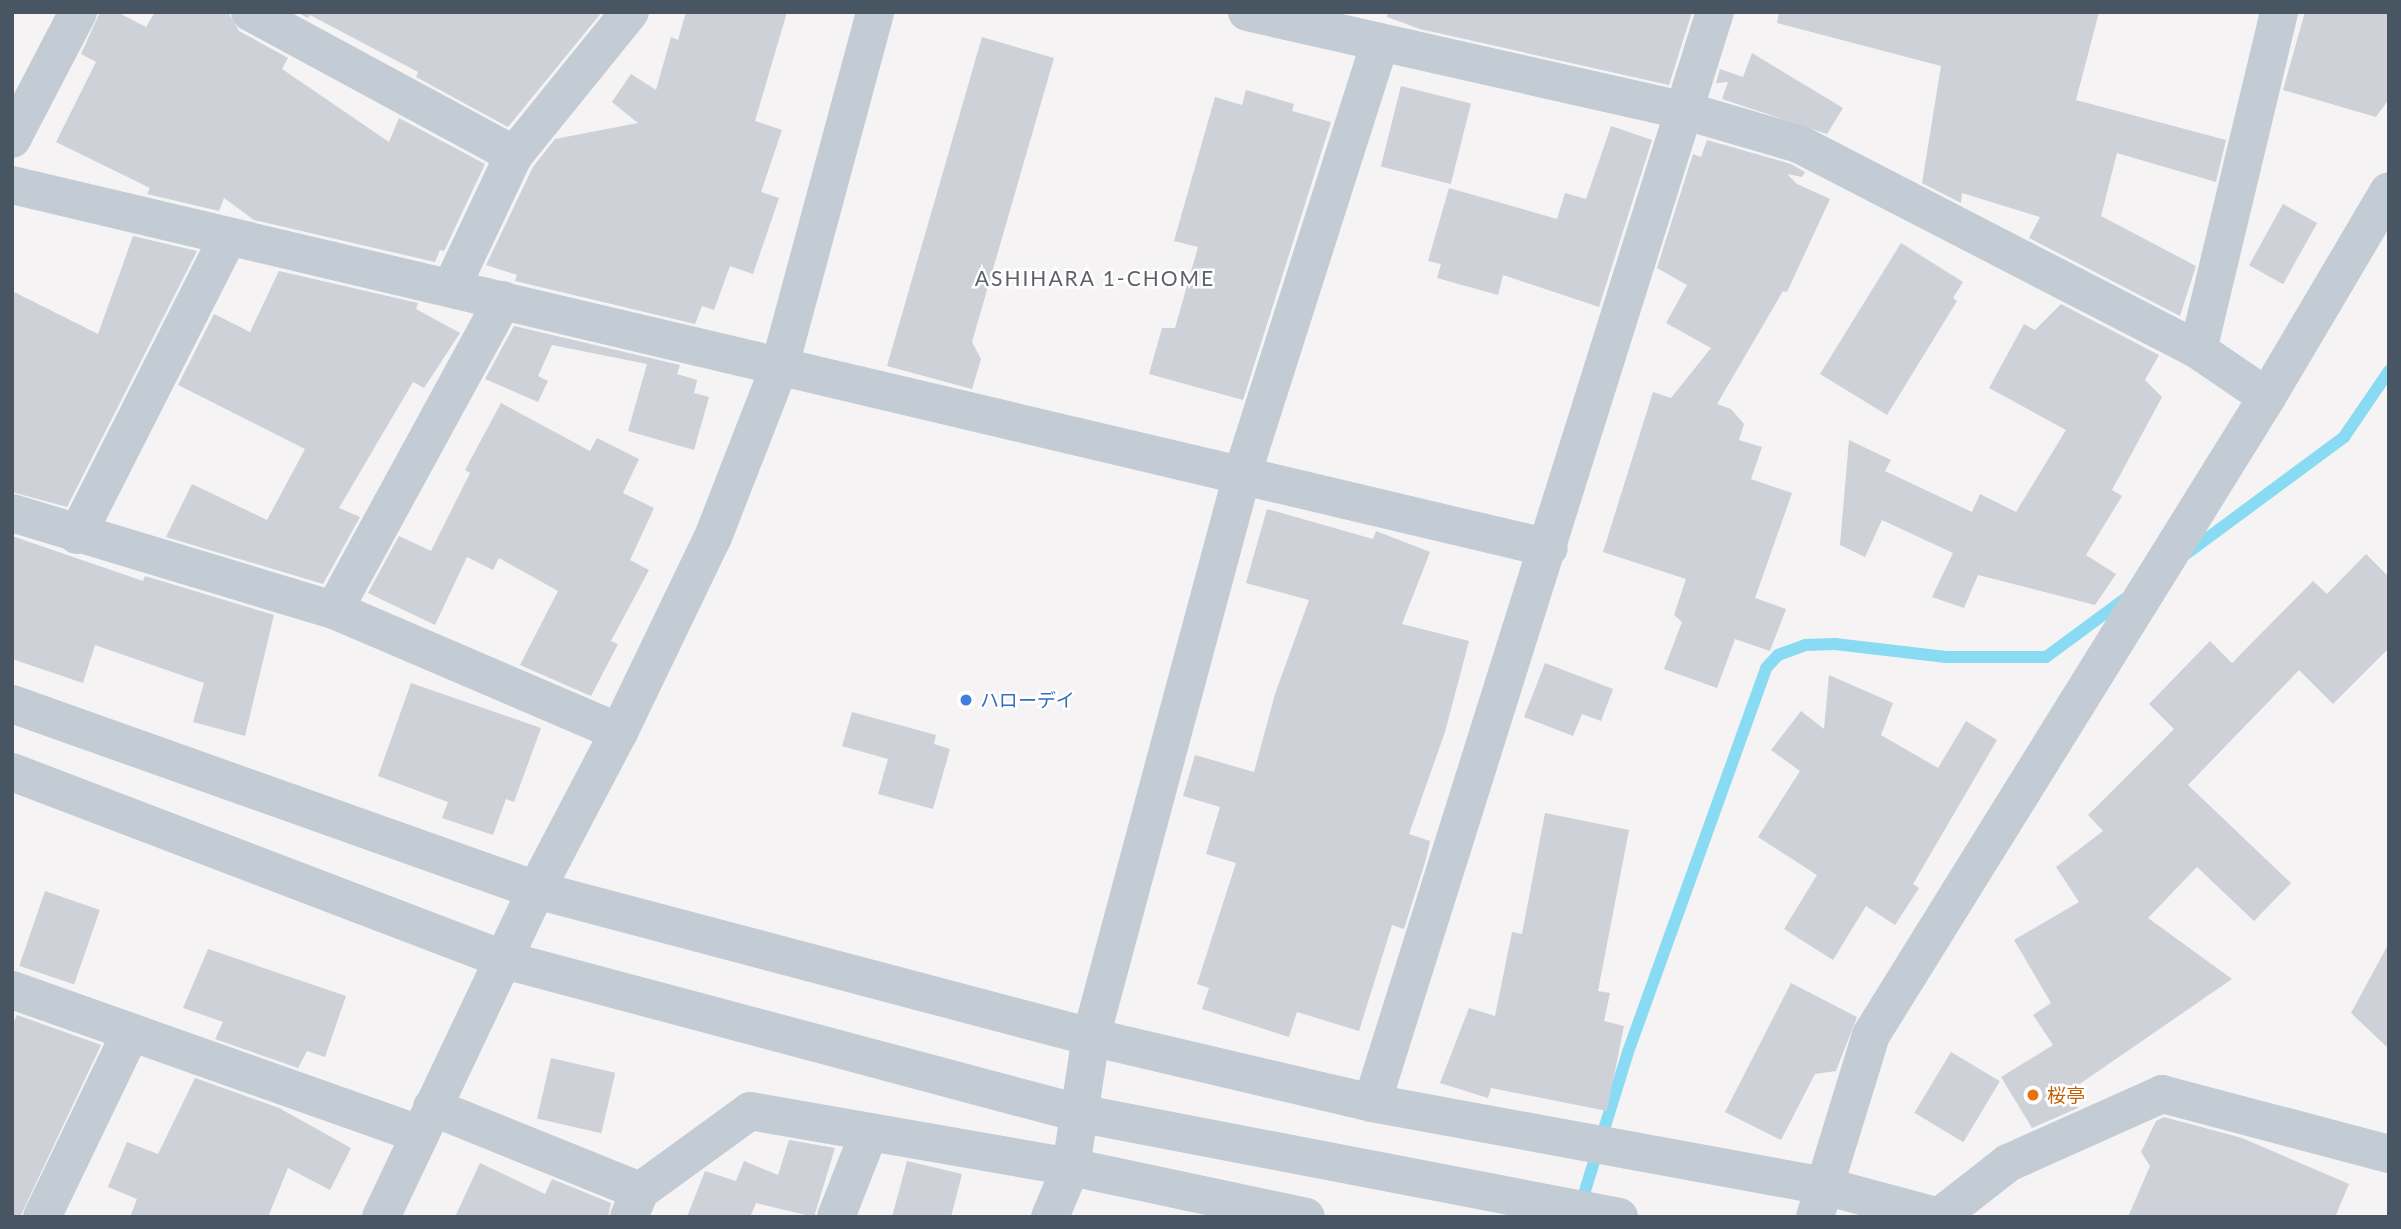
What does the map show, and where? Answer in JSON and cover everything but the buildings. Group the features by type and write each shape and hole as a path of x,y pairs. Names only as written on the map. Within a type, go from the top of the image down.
{"street":[{"path":"12,139 78,12"},
{"path":"250,12 514,155"},
{"path":"451,288 514,155 630,12"},
{"path":"381,1217 536,890 619,732 713,537 780,365 875,12"},
{"path":"1247,12 1379,45 1686,111 1799,144 2198,351 2267,397"},
{"path":"1372,1102 1549,548 1715,12"},
{"path":"2198,351 2279,12"},
{"path":"1050,1217 1071,1167 1091,1037 1242,475 1379,45"},
{"path":"12,185 1549,548"},
{"path":"1819,1202 1871,1035 2267,397 2389,191"},
{"path":"77,535 229,236"},
{"path":"334,610 503,300"},
{"path":"12,513 77,535 334,610 619,732"},
{"path":"12,704 536,890 1091,1037 1372,1102 1627,1152 1819,1202 1940,1217 2008,1163 2162,1094 2389,1154"},
{"path":"12,772 505,960 1078,1113 1612,1216"},
{"path":"12,990 131,1032 426,1120 634,1204 750,1111 1071,1167 1306,1217"},
{"path":"42,1217 131,1032"},
{"path":"836,1217 869,1133"}],"waterway":[{"path":"2186,554 2344,437 2389,371"},
{"path":"1580,1207 1628,1052 1766,668 1778,655 1805,645 1835,644 1946,657 2046,657 2126,598"}],"place":[{"name":"ハローデイ","path":"966,700"},
{"name":"桜亭","path":"2033,1095"}],"district":[{"name":"ASHIHARA 1-CHOME","path":"1095,278"}]}
